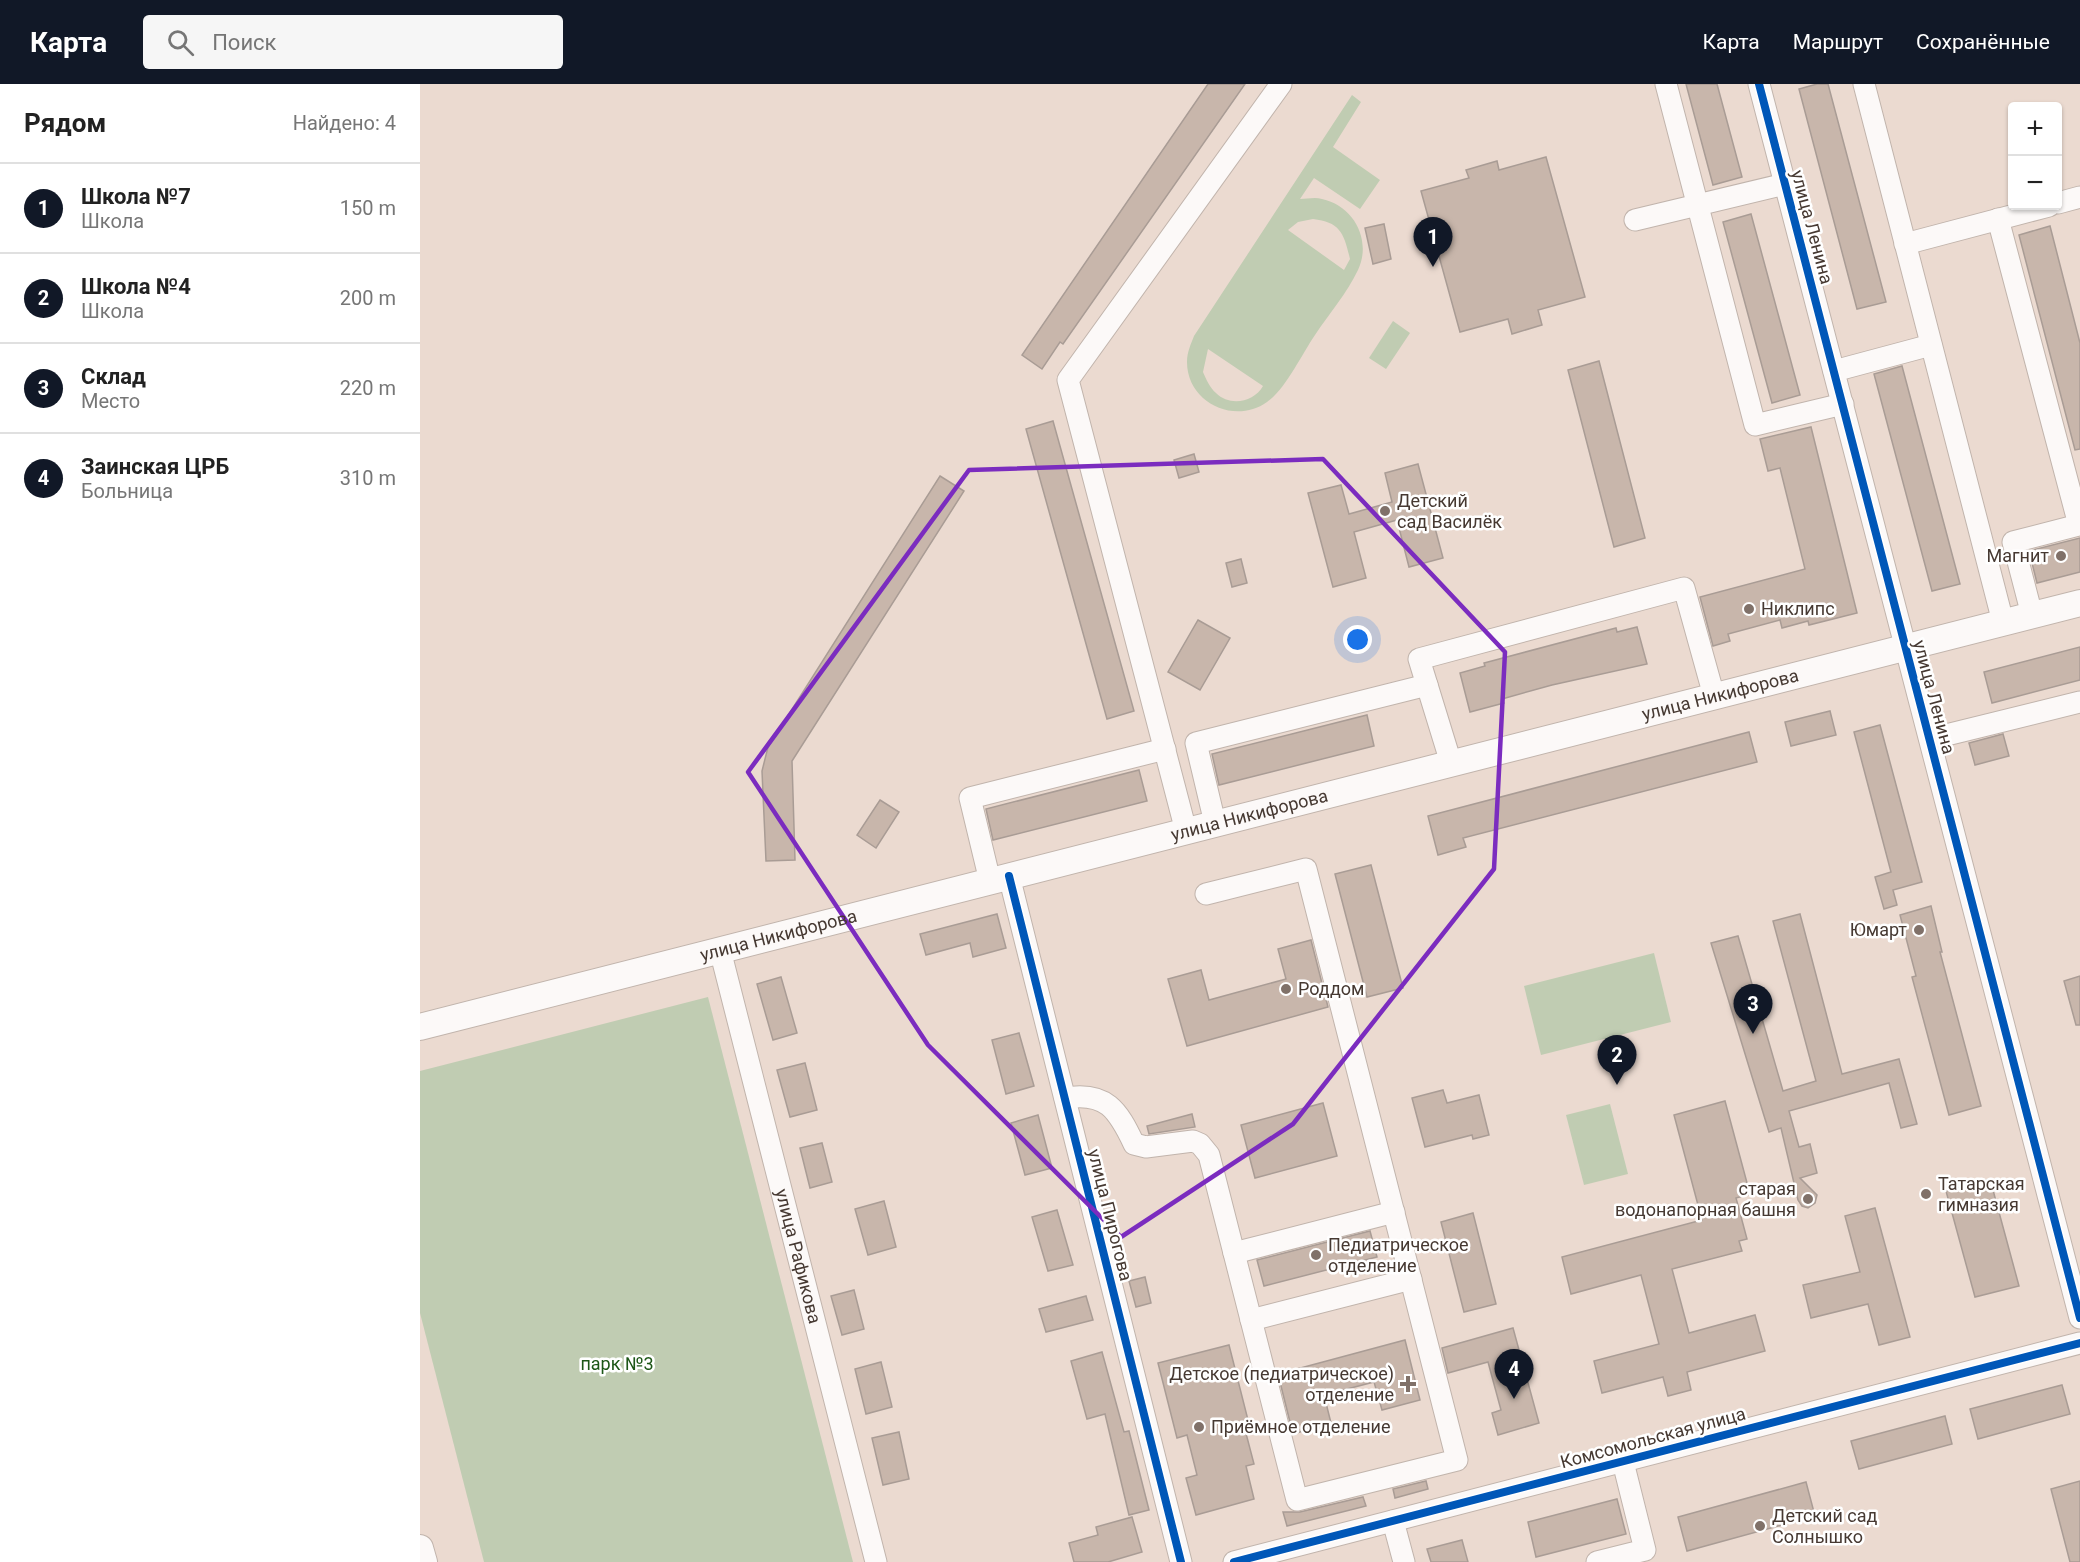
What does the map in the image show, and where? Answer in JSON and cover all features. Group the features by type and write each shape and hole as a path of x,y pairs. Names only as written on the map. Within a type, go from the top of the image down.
{"main road":[{"name":"улица Никифорова","path":"420,1027 2080,603"},
{"path":"420,1548 424,1562"}],"street":[{"path":"1186,831 1068,380 1281,84"},
{"path":"1666,84 1755,425 1843,404"},
{"name":"улица Ленина","path":"1759,84 2080,1318"},
{"path":"1864,84 2003,622"},
{"path":"1635,220 1785,184"},
{"path":"2062,202 2080,197"},
{"path":"1905,244 2033,210"},
{"path":"1998,219 2079,525 2013,542 2032,615"},
{"path":"1834,371 1931,345"},
{"path":"1451,763 1419,659 1684,588 1714,696"},
{"path":"1215,823 1196,743 1427,685"},
{"path":"1930,739 2080,702"},
{"name":"улица Пирогова","path":"1164,749 970,798 1000,878 1065,1098 1181,1562"},
{"path":"1065,1098 1082,1095 1107,1103 1117,1111 1134,1144 1146,1147 1193,1141 1200,1144 1209,1155 1297,1500 1457,1460 1306,869 1206,894"},
{"name":"улица Рафикова","path":"720,950 876,1562"},
{"path":"1234,1253 1394,1212"},
{"path":"1251,1320 1411,1280"},
{"name":"Комсомольская улица","path":"1234,1562 1301,1554 1393,1521 2080,1343"},
{"path":"1597,1562 1645,1550 1623,1462"},
{"path":"1393,1521 1404,1562"}],"highlighted area":[{"path":"1323,459 1505,652 1494,869 1293,1124 1121,1237 928,1045 748,772 969,470"}],"green space":[{"path":"1352,95 1361,102 1333,147 1380,180 1360,209 1314,178 1300,199 1319,198 1333,203 1351,217 1361,236 1363,247 1362,259 1354,279 1280,389 1267,402 1254,409 1228,410 1215,406 1195,389 1189,376 1187,362 1188,351 1194,336","holes":["1313,219 1335,226 1343,236 1350,259 1344,270 1288,230 1298,222","1208,349 1263,386 1254,396 1241,401 1228,400 1216,393 1203,372"]},
{"path":"1393,321 1410,333 1386,369 1369,358"},
{"path":"1654,953 1671,1022 1541,1055 1524,986"},
{"name":"парк №3","path":"708,997 853,1562 484,1562 420,1313 420,1071"},
{"path":"1610,1104 1628,1174 1584,1185 1566,1115"}],"building":[{"path":"1208,84 1245,84 1063,344 1060,342 1042,369 1022,355"},
{"path":"1686,84 1717,84 1742,177 1713,185"},
{"path":"1817,84 1828,84 1886,302 1857,309 1799,89"},
{"path":"1546,157 1585,297 1538,310 1542,325 1512,334 1508,319 1460,332 1421,191 1469,178 1466,170 1497,161 1499,170"},
{"path":"1751,214 1800,395 1772,403 1723,222"},
{"path":"1384,224 1391,259 1373,264 1365,228"},
{"path":"2050,226 2080,343 2080,449 2075,450 2019,235"},
{"path":"1599,361 1645,538 1614,547 1568,370"},
{"path":"1902,366 1960,584 1932,591 1874,374"},
{"path":"1053,421 1134,711 1107,719 1026,429"},
{"path":"1811,427 1857,613 1809,625 1808,621 1782,628 1780,620 1728,634 1730,641 1713,646 1700,597 1805,569 1780,468 1768,471 1760,439"},
{"path":"1194,454 1199,472 1179,478 1174,460"},
{"path":"1418,464 1443,558 1409,567 1397,520 1354,532 1366,578 1333,587 1308,493 1341,485 1349,514 1392,502 1385,473"},
{"path":"940,476 964,491 792,761 795,860 766,861 762,771 768,747"},
{"path":"2080,538 2080,572 2037,583 2029,551"},
{"path":"1241,559 1247,583 1232,587 1226,563"},
{"path":"1198,620 1230,638 1200,690 1168,672"},
{"path":"1637,627 1647,664 1552,685 1502,699 1504,703 1470,712 1460,673 1485,666 1484,663 1616,628 1617,632"},
{"path":"2080,647 2080,680 1992,703 1984,672"},
{"path":"1830,711 1836,735 1791,746 1785,722"},
{"path":"1367,715 1374,746 1219,785 1212,754"},
{"path":"1880,725 1922,882 1893,890 1897,905 1884,909 1875,877 1891,872 1854,732"},
{"path":"1749,732 1757,762 1463,838 1466,847 1438,855 1428,816"},
{"path":"2003,734 2009,756 1975,765 1969,743"},
{"path":"1139,770 1147,801 993,840 986,809"},
{"path":"880,800 899,812 876,848 857,835"},
{"path":"1371,865 1403,988 1367,997 1335,874"},
{"path":"1931,906 1942,952 1940,952 1981,1106 1949,1115 1912,977 1916,976 1900,915"},
{"path":"997,914 1006,948 973,957 970,943 926,955 920,934"},
{"path":"1800,914 1842,1074 1899,1059 1917,1124 1901,1128 1889,1083 1789,1111 1799,1147 1810,1144 1817,1173 1800,1178 1817,1195 1815,1203 1808,1208 1802,1206 1798,1200 1781,1128 1769,1132 1711,943 1738,936 1783,1091 1816,1081 1773,921"},
{"name":"Роддом","path":"1311,940 1328,1007 1187,1046 1168,979 1201,970 1209,1000 1286,979 1278,949"},
{"path":"2080,976 2080,1025 2076,1025 2064,981"},
{"path":"781,977 797,1033 773,1040 757,984"},
{"path":"1019,1033 1034,1086 1006,1094 992,1040"},
{"path":"805,1063 817,1110 790,1117 777,1070"},
{"path":"1443,1090 1447,1103 1479,1095 1489,1135 1473,1139 1472,1135 1425,1147 1412,1098"},
{"path":"1725,1101 1750,1194 1736,1198 1747,1239 1739,1241 1742,1251 1672,1269 1689,1333 1755,1315 1765,1351 1687,1372 1691,1390 1668,1396 1663,1377 1602,1393 1594,1361 1659,1344 1641,1275 1571,1294 1562,1257 1702,1220 1674,1115"},
{"path":"1323,1103 1337,1156 1255,1178 1241,1125"},
{"path":"1192,1114 1195,1127 1149,1134 1147,1126"},
{"path":"1038,1115 1052,1168 1025,1175 1011,1123"},
{"path":"822,1143 832,1182 810,1188 800,1148"},
{"path":"1990,1179 2019,1286 1975,1297 1946,1191"},
{"path":"884,1201 896,1247 868,1255 855,1209"},
{"path":"1875,1208 1910,1337 1879,1345 1868,1304 1811,1318 1803,1285 1860,1272 1845,1216"},
{"path":"1057,1210 1073,1265 1048,1271 1032,1217"},
{"path":"1473,1213 1496,1304 1464,1312 1441,1222"},
{"name":"Педиатрическое отделение","path":"1370,1231 1377,1257 1264,1286 1257,1260"},
{"path":"1145,1277 1151,1303 1136,1307 1129,1281"},
{"path":"854,1290 864,1329 842,1335 831,1296"},
{"path":"1086,1296 1093,1320 1046,1332 1039,1309"},
{"path":"1513,1328 1539,1423 1498,1435 1492,1413 1501,1410 1488,1362 1448,1373 1442,1348"},
{"path":"1405,1340 1420,1400 1382,1410 1374,1382 1324,1395 1331,1423 1293,1434 1278,1374"},
{"name":"Приёмное отделение","path":"1229,1345 1248,1420 1243,1422 1254,1464 1246,1466 1254,1499 1196,1515 1186,1478 1197,1475 1187,1435 1177,1438 1158,1363"},
{"path":"1102,1352 1124,1432 1129,1431 1149,1510 1129,1515 1105,1414 1087,1419 1071,1361"},
{"path":"881,1362 892,1407 866,1414 855,1369"},
{"path":"2062,1385 2070,1414 1978,1439 1970,1409"},
{"path":"1945,1416 1952,1444 1859,1469 1851,1441"},
{"path":"899,1432 909,1479 883,1485 872,1438"},
{"path":"1426,1481 1428,1489 1395,1498 1393,1489"},
{"path":"2080,1481 2080,1562 2070,1562 2051,1489"},
{"path":"1806,1482 1815,1516 1687,1551 1678,1517"},
{"path":"1363,1497 1366,1506 1287,1526 1283,1512 1300,1512"},
{"path":"1617,1499 1626,1534 1536,1557 1528,1522"},
{"path":"1132,1517 1142,1552 1108,1562 1074,1562 1069,1543 1098,1535 1096,1527"},
{"path":"1462,1540 1468,1562 1431,1562 1427,1549"}],"cycle path":[{"path":"1759,84 2080,1318"},
{"path":"1009,876 1181,1562"},
{"path":"1234,1562 2080,1343"}],"place":[{"name":"Школа №7","path":"1433,267"},
{"name":"Детский сад Василёк","path":"1385,511"},
{"name":"Магнит","path":"2061,556"},
{"name":"Никлипс","path":"1749,609"},
{"name":"Юмарт","path":"1919,930"},
{"name":"Роддом","path":"1286,989"},
{"name":"Склад","path":"1753,1034"},
{"name":"Школа №4","path":"1617,1085"},
{"name":"Татарская гимназия","path":"1926,1194"},
{"name":"старая водонапорная башня","path":"1808,1199"},
{"name":"Педиатрическое отделение","path":"1316,1255"},
{"name":"Детское (педиатрическое) отделение","path":"1408,1384"},
{"name":"Заинская ЦРБ","path":"1514,1399"},
{"name":"Приёмное отделение","path":"1199,1427"},
{"name":"Детский сад Солнышко","path":"1760,1526"}]}
